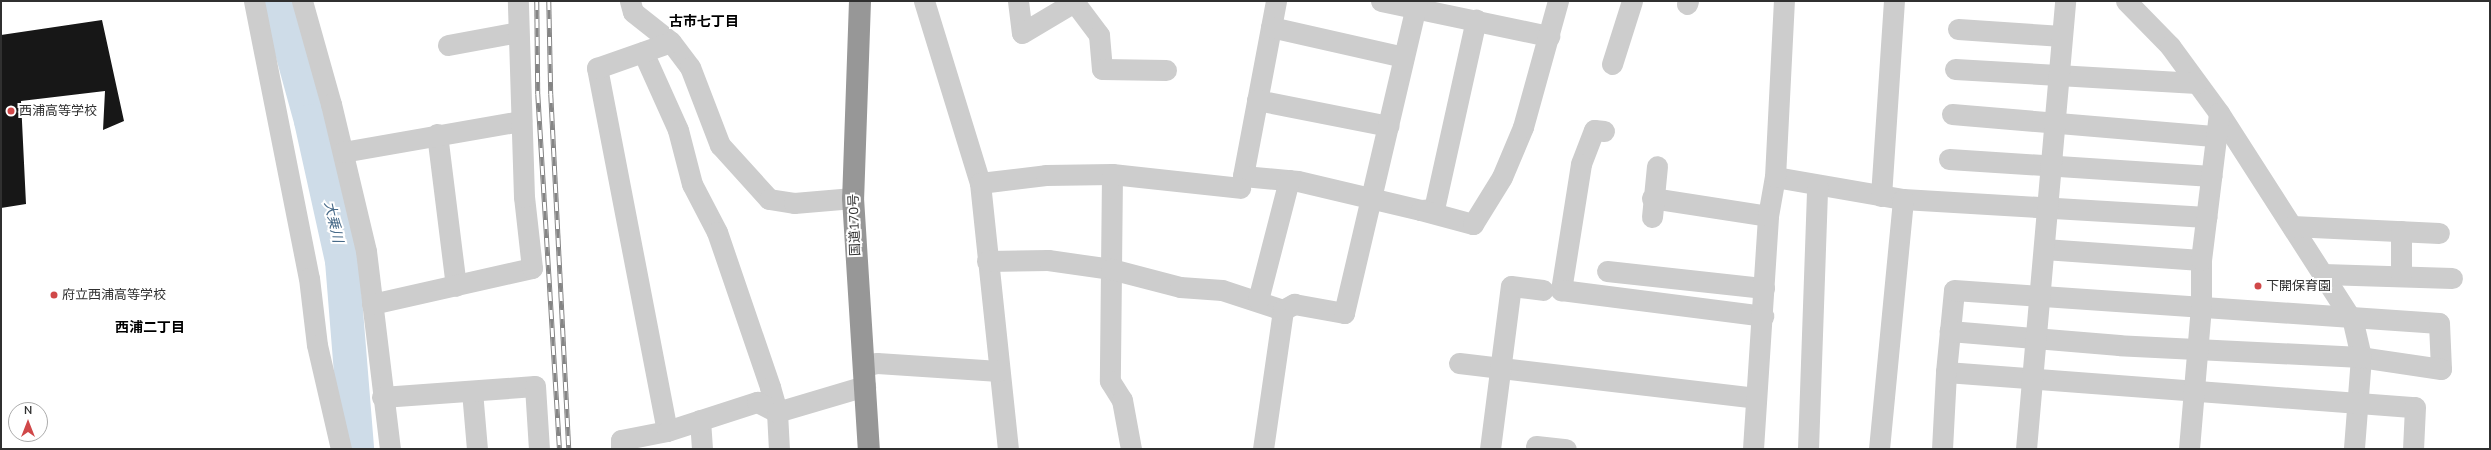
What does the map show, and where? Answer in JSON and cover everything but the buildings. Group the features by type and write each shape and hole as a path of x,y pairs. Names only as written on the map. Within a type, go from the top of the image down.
{"highway":[{"name":"国道170号","path":"860,1 853,198 869,449"}],"street":[{"path":"254,1 309,278 317,345 341,449"},
{"path":"302,1 343,152 366,252 382,397 390,449"},
{"path":"372,304 532,268 524,197 518,1"},
{"path":"630,1 633,12 671,42 690,67 720,145 769,199 794,203 853,198"},
{"path":"924,1 980,183 987,261 1008,449"},
{"path":"1018,1 1022,33 1076,2 1099,35 1102,69 1166,70"},
{"path":"1276,1 1243,176 1289,180 1371,198 1474,224 1502,177 1523,127 1558,1"},
{"path":"1381,1 1416,4 1476,20 1549,36"},
{"path":"1612,64 1632,1"},
{"path":"1753,449 1763,316 1768,216 1776,177 1784,1"},
{"path":"1881,196 1894,1"},
{"path":"2026,449 2037,339 2065,1"},
{"path":"2126,1 2170,46 2219,113 2350,316 2361,357 2354,449"},
{"path":"1284,310 1294,304 1344,313 1416,4"},
{"path":"1421,210 1434,209 1476,20"},
{"path":"1271,27 1404,57"},
{"path":"1958,29 2062,36"},
{"path":"448,45 518,32"},
{"path":"667,432 597,68 671,42"},
{"path":"643,52 678,130 692,184 717,232 777,412 779,449"},
{"path":"1955,69 2197,83"},
{"path":"1257,100 1388,126"},
{"path":"2189,449 2201,305 2201,260 2219,113"},
{"path":"1952,114 2216,136"},
{"path":"343,152 437,134 521,121"},
{"path":"1604,131 1594,130 1581,164 1561,290 1763,316"},
{"path":"437,134 456,286"},
{"path":"1948,159 2051,164 2211,176"},
{"path":"1657,166 1652,207 1768,216"},
{"path":"980,183 1046,175 1112,174 1240,188"},
{"path":"1112,174 1110,381 1122,400 1131,449"},
{"path":"1776,177 1903,199 2048,206 2206,217"},
{"path":"1258,300 1289,180"},
{"path":"1808,449 1817,185"},
{"path":"1879,449 1903,199"},
{"path":"2292,226 2440,233"},
{"path":"2401,276 2402,231"},
{"path":"2044,249 2201,260"},
{"path":"987,261 1048,260 1111,269 1180,288 1222,290 1258,300 1284,310"},
{"path":"1607,271 1764,288"},
{"path":"2323,274 2452,278"},
{"path":"1490,449 1511,286 1543,290"},
{"path":"1942,449 1946,372 1950,331 1954,290 2201,305 2440,323 2441,369 2361,357 2037,339 1950,331"},
{"path":"1263,449 1284,310"},
{"path":"621,449 621,440 667,432 757,402 777,412 865,376 877,363 999,371"},
{"path":"1459,363 1756,398"},
{"path":"1946,372 2415,407 2413,449"},
{"path":"382,397 535,386 539,449"},
{"path":"472,391 477,449"},
{"path":"700,420 702,449"},
{"path":"1536,446 1566,449"}],"waterway":[{"name":"大乗川","path":"278,1 311,121 342,261 357,449"}],"railway":[{"path":"537,1 538,94 560,449"},
{"path":"549,1 551,94 569,449"}],"place":[{"name":"西浦高等学校","path":"11,111"},
{"name":"下開保育園","path":"2258,286"},
{"name":"府立西浦高等学校","path":"54,295"}],"district":[{"name":"古市七丁目","path":"704,22"},
{"name":"西浦二丁目","path":"150,328"}]}
